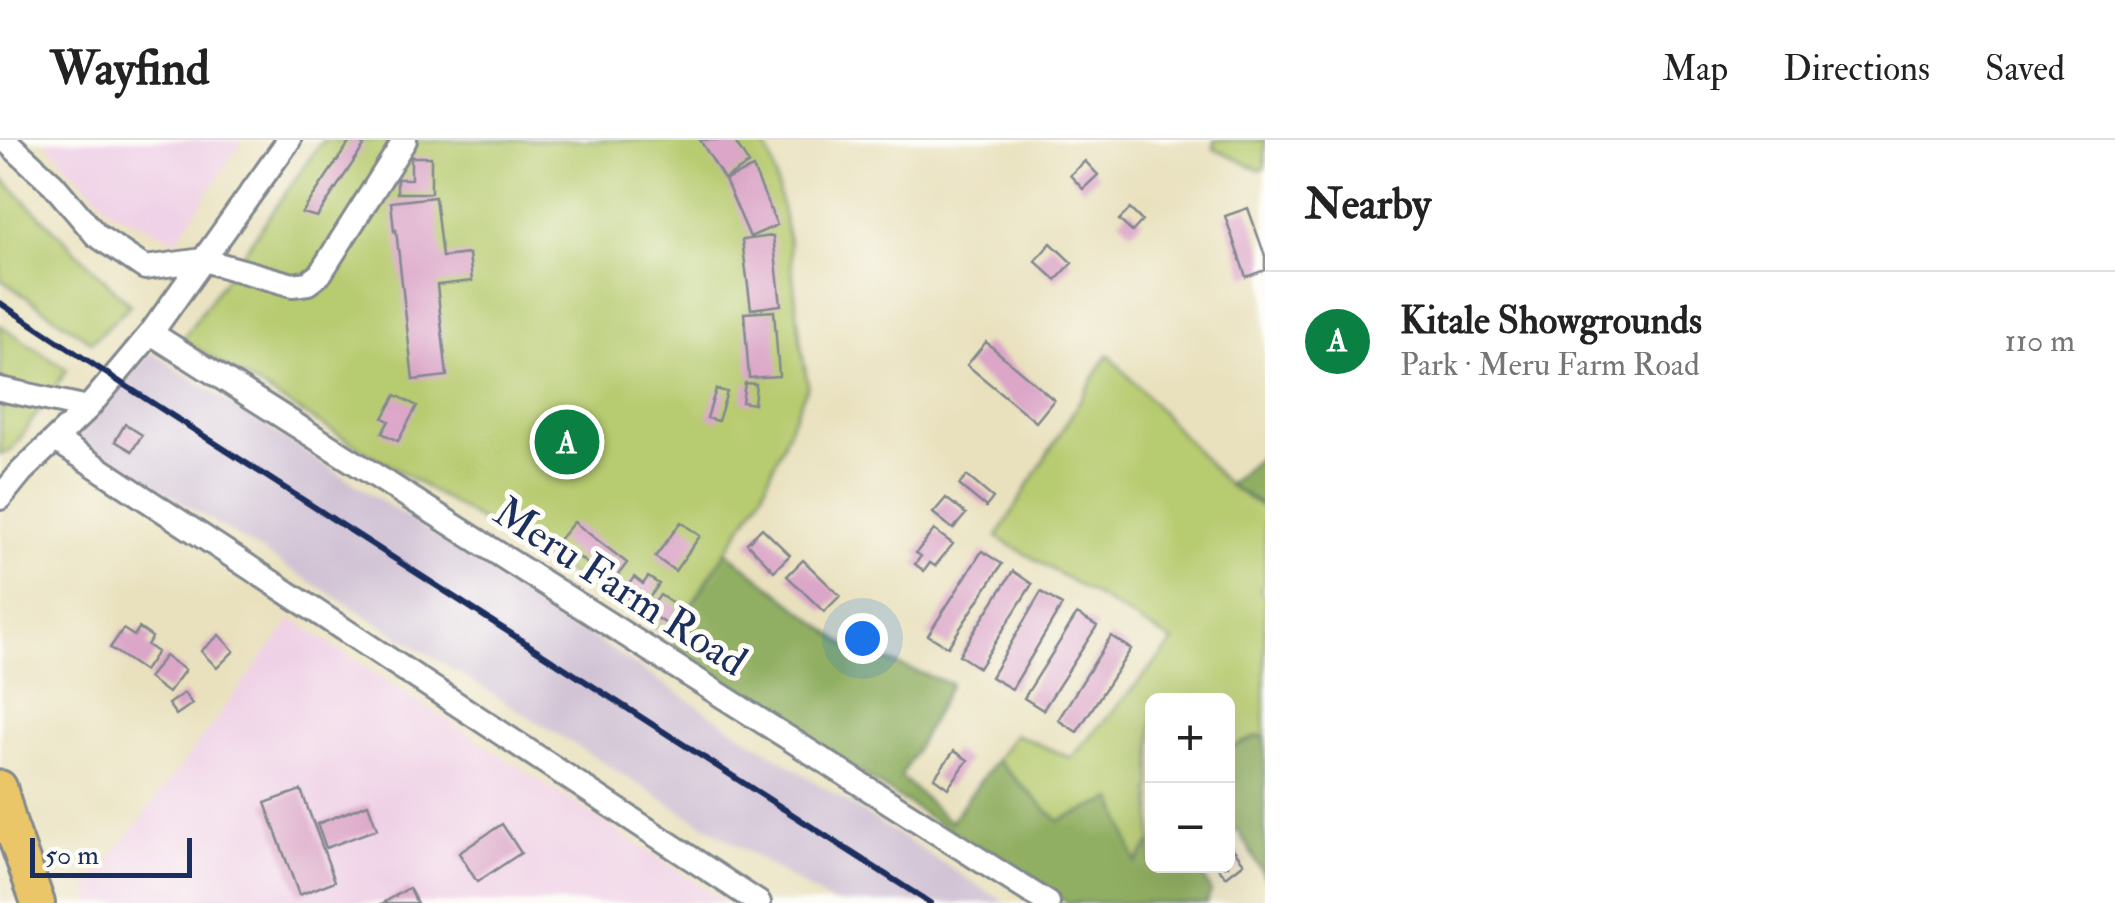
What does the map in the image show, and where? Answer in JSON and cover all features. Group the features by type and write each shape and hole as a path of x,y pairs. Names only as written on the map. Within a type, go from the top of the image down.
{"highway":[{"path":"0,787 5,827 38,903"}],"street":[{"path":"5,140 53,184 96,234 144,268 202,260 293,285 308,283 320,274 405,140"},
{"path":"0,498 22,471 88,408 151,332 288,140"},
{"name":"Meru Farm Road","path":"151,332 1048,903"},
{"path":"0,388 88,408"},
{"path":"56,440 759,903"},
{"path":"0,482 22,471"}],"shaded area":[{"path":"44,140 243,140 177,240 113,212"},
{"path":"151,352 1006,903 833,903 78,438"},
{"path":"292,619 727,903 91,903 87,890"}],"green space":[{"path":"323,140 763,140 773,165 789,242 808,385 759,500 672,636 182,340"},
{"path":"1214,140 1265,140 1265,168 1260,170 1214,149"},
{"path":"0,176 130,305 92,342 0,279"},
{"path":"0,325 67,370 11,451 0,454"},
{"path":"1108,354 1228,485 1265,509 1265,581 1260,589 1265,598 1265,738 1257,736 1235,746 1235,693 1145,693 1145,852 1136,864 1058,821 996,760 1015,734 1071,758 1174,642 997,537"},
{"path":"1265,453 1265,506 1228,485"},
{"path":"726,551 848,647 951,684 901,777 950,822 996,760 1058,821 1114,799 1136,863 1145,851 1145,873 1202,873 1211,892 1206,903 1068,903 1018,875 677,654 672,636"},
{"path":"1257,736 1265,738 1265,877 1235,831 1235,746"}],"building":[{"path":"351,140 364,146 317,217 302,213"},
{"path":"700,140 734,140 749,164 724,179"},
{"path":"411,157 431,157 431,193 397,193 397,179 411,179"},
{"path":"1085,161 1098,175 1083,189 1070,175"},
{"path":"753,168 777,225 750,237 725,180"},
{"path":"435,197 442,257 469,254 472,281 437,285 447,376 413,380 391,202"},
{"path":"1248,208 1265,256 1265,270 1246,277 1225,216"},
{"path":"1130,209 1142,221 1132,232 1119,220"},
{"path":"773,236 781,305 751,309 742,240"},
{"path":"1051,243 1072,263 1056,280 1035,261"},
{"path":"774,311 779,376 749,378 744,313"},
{"path":"986,342 1054,400 1036,422 967,365"},
{"path":"745,383 756,384 754,404 742,402"},
{"path":"716,389 727,392 718,421 707,418"},
{"path":"396,395 417,406 398,441 382,433 389,421 383,418"},
{"path":"125,424 142,435 132,451 115,441"},
{"path":"967,476 993,498 986,507 959,485"},
{"path":"946,498 966,514 953,529 933,513"},
{"path":"574,522 627,563 612,583 558,541"},
{"path":"681,522 700,536 675,571 655,557"},
{"path":"762,528 790,555 774,571 747,543"},
{"path":"934,530 953,544 935,566 930,563 924,571 915,564 921,556 916,553"},
{"path":"982,551 1002,564 948,647 928,635"},
{"path":"803,560 840,596 824,612 787,576"},
{"path":"1013,571 1032,584 979,668 959,655"},
{"path":"634,577 643,584 648,577 659,584 642,608 622,594"},
{"path":"1041,592 1062,605 1012,689 991,677"},
{"path":"660,595 679,608 668,625 648,612"},
{"path":"1077,614 1097,626 1043,710 1024,698"},
{"path":"139,628 152,637 147,645 157,652 144,671 110,648 123,629 134,636"},
{"path":"219,635 234,651 217,668 201,651"},
{"path":"1111,636 1131,649 1077,732 1058,720"},
{"path":"165,656 185,670 168,693 148,678"},
{"path":"184,693 192,704 176,715 168,704"},
{"path":"954,751 968,760 948,788 934,778"},
{"path":"301,790 335,881 299,895 265,803"},
{"path":"368,804 377,829 326,848 317,824"},
{"path":"502,824 521,853 477,882 459,853"},
{"path":"1235,851 1244,863 1235,870"},
{"path":"409,888 417,903 383,903"}],"railway":[{"path":"0,303 930,903"}],"place":[{"name":"Kitale Showgrounds","path":"567,442"}]}
